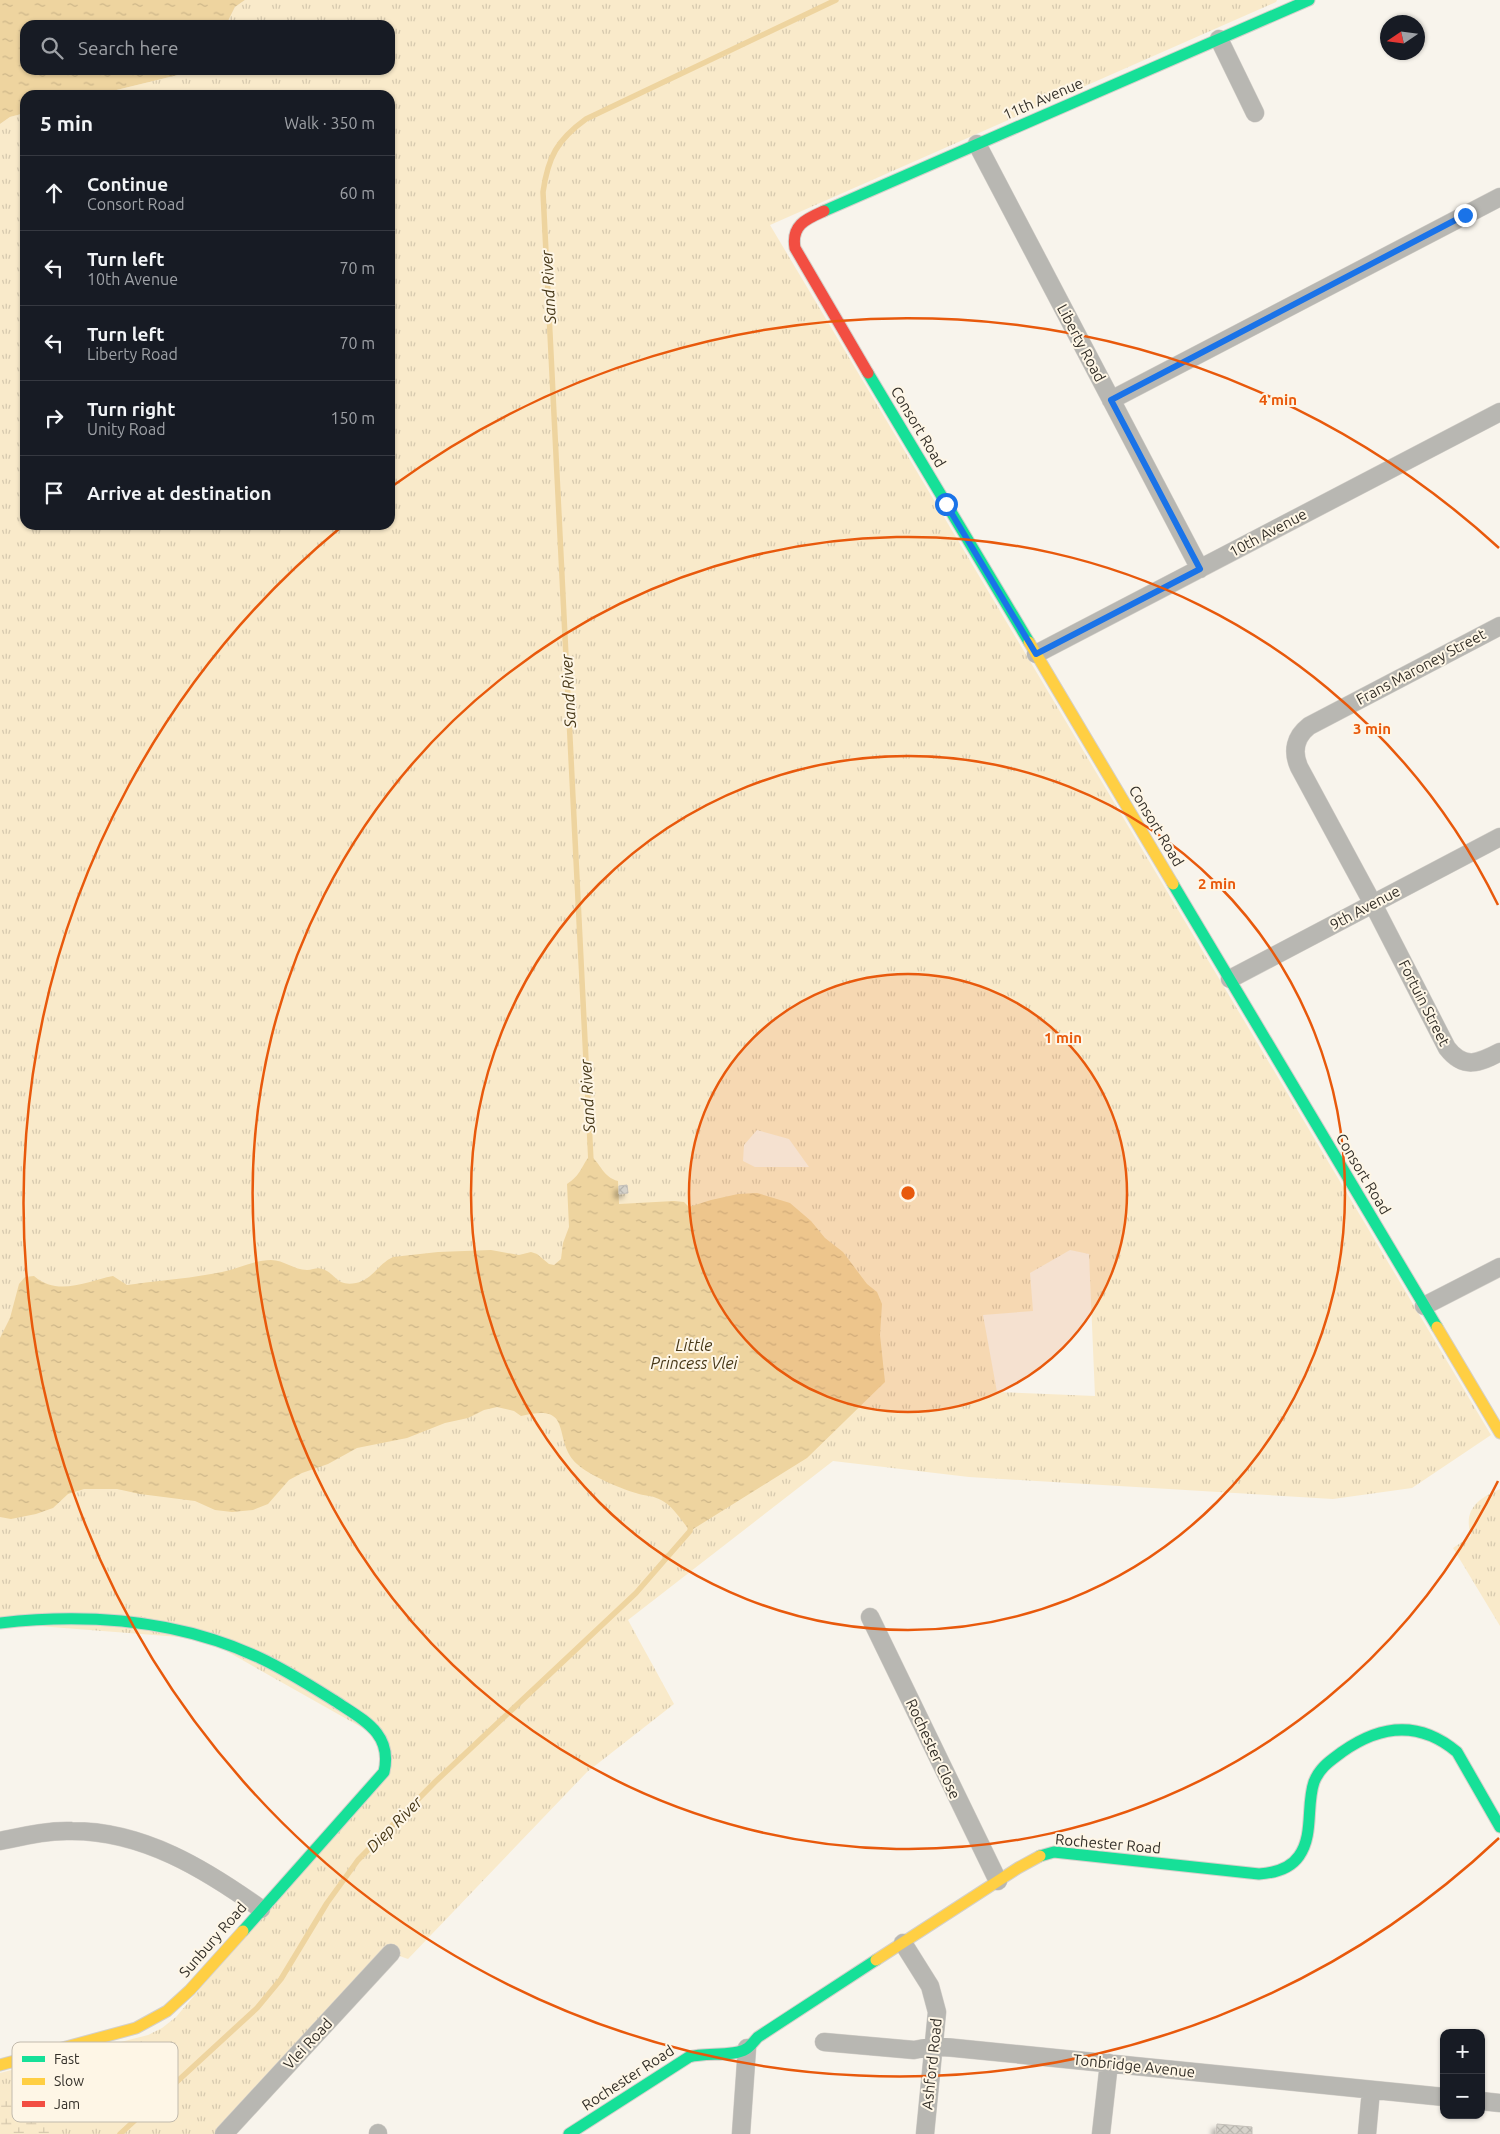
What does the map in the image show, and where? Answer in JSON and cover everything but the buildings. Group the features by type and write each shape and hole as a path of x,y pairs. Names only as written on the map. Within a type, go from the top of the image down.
{"street":[{"name":"11th Avenue","path":"795,232 804,220 1302,2"},
{"path":"1218,40 1255,113"},
{"name":"Liberty Road","path":"977,144 1200,569"},
{"path":"1111,400 1500,197"},
{"name":"Consort Road","path":"795,232 794,242 797,253 1500,1433"},
{"name":"10th Avenue","path":"1036,654 1500,412"},
{"name":"Frans Maroney Street","path":"1373,904 1299,768 1295,751 1299,736 1309,726 1500,626"},
{"name":"9th Avenue","path":"1230,979 1500,837"},
{"name":"Fortuin Street","path":"1373,904 1450,1053 1460,1060 1470,1063 1482,1061 1500,1052"},
{"path":"1424,1306 1500,1266"},
{"name":"Rochester Close","path":"870,1616 998,1881"},
{"name":"Sunbury Road","path":"0,1623 54,1618 96,1618 168,1630 246,1652 292,1674 367,1723 384,1740 388,1751 388,1762 384,1772 190,1990 167,2011 152,2021 136,2028 83,2042"},
{"name":"Rochester Road","path":"569,2134 689,2057 709,2052 733,2053 747,2048 758,2037 1029,1861 1054,1852 1259,1874 1282,1870 1291,1864 1303,1850 1311,1792 1323,1767 1360,1740 1372,1734 1386,1731 1416,1732 1436,1738 1450,1746 1456,1752 1500,1827"},
{"path":"0,1841 34,1833 72,1830 138,1841 183,1859 225,1883 261,1909"},
{"name":"Ashford Road","path":"903,1943 930,1986 938,2019 925,2134"},
{"name":"Vlei Road","path":"224,2134 391,1953"},
{"name":"Tonbridge Avenue","path":"824,2042 914,2050 935,2046 1440,2097"},
{"path":"741,2134 747,2048"},
{"path":"1101,2134 1109,2063"},
{"path":"1366,2134 1371,2090"},
{"path":"1485,2101 1500,2103"}],"green space":[{"path":"245,0 1277,0 770,225 1491,1435 1412,1488 1333,1499 969,1477 833,1461 628,1620 674,1704 587,1772 408,1959 391,1953 224,2134 0,2134 0,2073 12,2070 12,2122 178,2122 178,2042 121,2042 148,2035 162,2028 176,2017 384,1772 384,1740 205,1639 0,1623 0,124 10,117 20,114 20,530 395,530 395,90 116,90 178,75 395,75 395,20 228,20 235,7","holes":["757,1130 789,1139 809,1167 755,1167 743,1161 744,1145","1070,1250 1089,1254 1095,1396 997,1392 983,1315 1033,1311 1030,1273"]},
{"path":"1500,1489 1500,1626 1453,1548 1471,1536 1469,1519 1474,1507 1479,1501"},
{"path":"12,2096 12,2122 47,2122 51,2134 0,2134 0,2097"}],"water":[{"path":"0,0 245,0 235,7 228,20 20,20 20,75 178,75 116,90 20,90 20,114 10,117 0,124"},
{"name":"Little Princess Vlei","path":"590,1155 609,1177 618,1181 619,1204 674,1201 684,1202 689,1207 738,1194 757,1193 790,1203 811,1221 825,1238 843,1252 867,1284 877,1292 882,1304 880,1335 885,1382 807,1458 690,1531 665,1502 616,1486 589,1473 577,1464 569,1454 560,1426 556,1419 549,1414 538,1413 521,1416 514,1411 497,1407 484,1410 468,1418 445,1423 407,1438 357,1448 328,1464 302,1473 289,1480 268,1504 253,1510 232,1512 215,1510 195,1501 117,1489 84,1489 68,1494 53,1508 36,1514 11,1519 0,1517 0,1338 10,1318 19,1284 25,1277 34,1276 53,1286 63,1287 113,1276 127,1285 211,1274 228,1271 258,1261 271,1260 302,1270 322,1269 340,1281 349,1284 366,1279 393,1257 438,1252 491,1250 519,1255 531,1252 537,1254 549,1264 554,1265 561,1259 563,1243 569,1227 567,1184 578,1174"}],"waterway":[{"name":"Sand River","path":"591,1162 543,192 545,180 551,159 561,142 586,119 836,0"},
{"name":"Diep River","path":"178,2081 257,2008 281,1979 327,1903 358,1860 435,1782 636,1593 690,1531 691,1524"},
{"name":"Diep River","path":"120,2134 133,2122"}],"traffic: fast":[{"path":"824,211 1309,0"},
{"path":"868,373 1029,642"},
{"path":"1173,884 1437,1327"},
{"path":"0,1623 66,1619 100,1620 133,1622 198,1635 260,1658 298,1678 356,1715 380,1737 386,1759 384,1772 243,1931"},
{"path":"1040,1856 1054,1852 1259,1874 1281,1870 1291,1864 1304,1848 1307,1839 1310,1800 1314,1782 1322,1768 1333,1758 1356,1743 1371,1736 1400,1730 1428,1735 1443,1742 1457,1752 1500,1827"},
{"path":"569,2134 689,2057 734,2053 746,2049 758,2037 876,1960"}],"traffic: slow":[{"path":"1029,642 1173,884"},
{"path":"1437,1327 1500,1433"},
{"path":"876,1960 1018,1868 1040,1856"},
{"path":"85,2042 136,2028 167,2011 190,1990 243,1931"},
{"path":"0,2065 12,2062"}],"traffic: jam":[{"path":"824,211 801,224 795,234 795,248 868,373"}],"route":[{"path":"946,504 1036,654 1200,569 1111,400 1465,215"}]}
